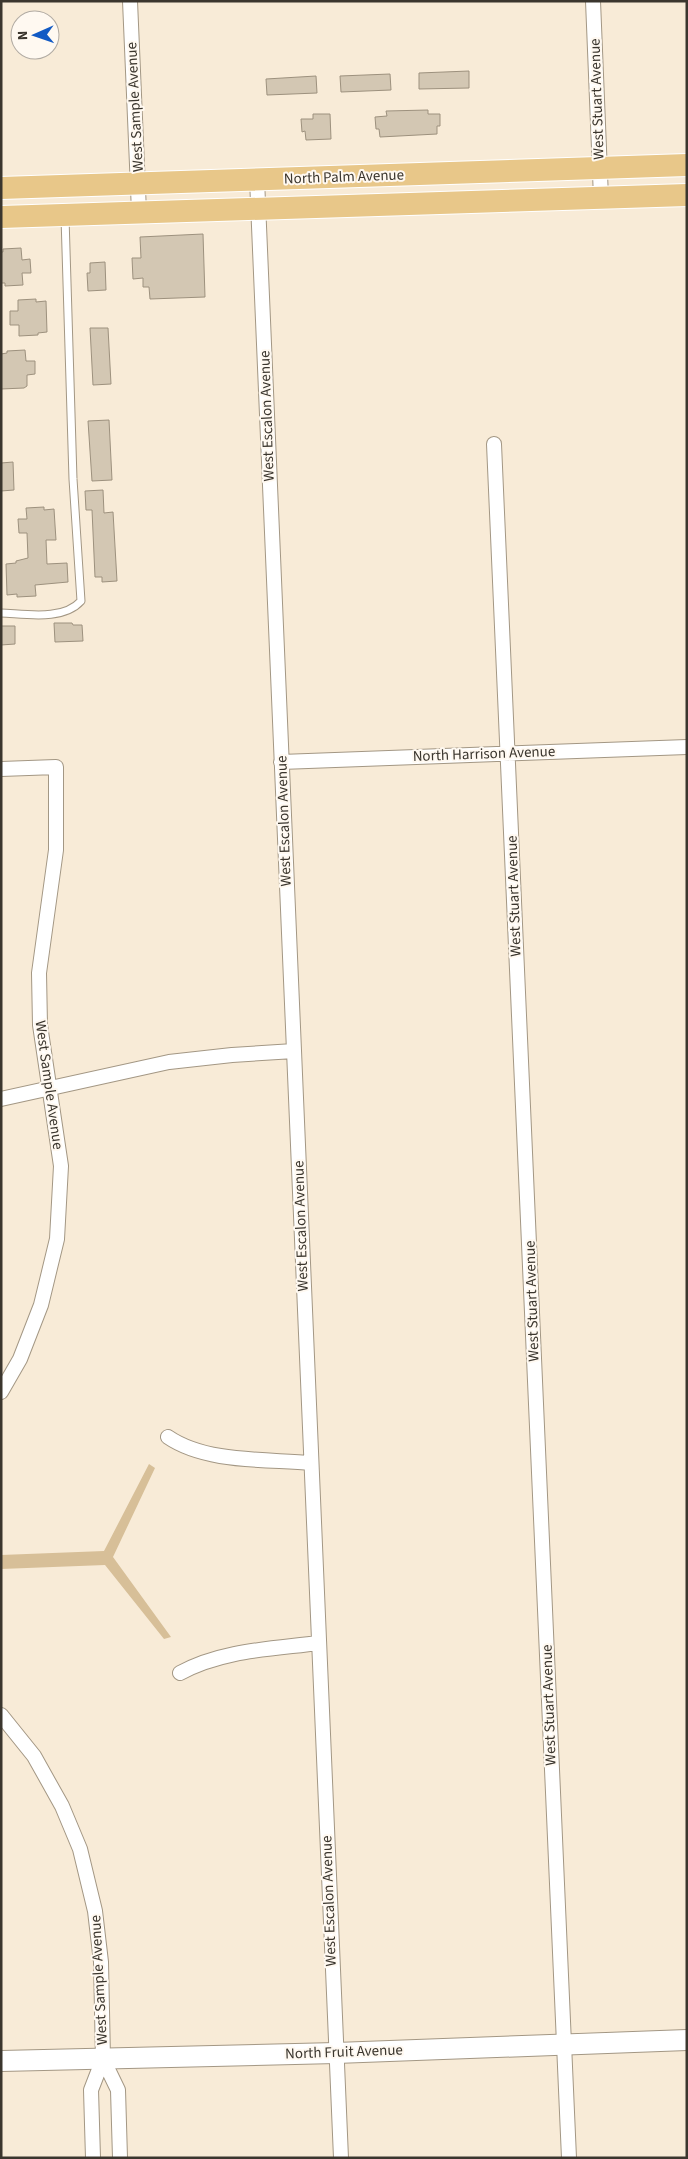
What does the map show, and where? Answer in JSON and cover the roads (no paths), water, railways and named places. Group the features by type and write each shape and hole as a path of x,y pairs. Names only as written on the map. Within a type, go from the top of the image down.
{"main road":[{"name":"North Palm Avenue","path":"1,188 687,165"},
{"name":"North Palm Avenue","path":"1,217 687,194"}],"street":[{"name":"West Sample Avenue","path":"130,1 139,212"},
{"name":"West Stuart Avenue","path":"593,1 601,198"},
{"name":"West Escalon Avenue","path":"257,179 341,2158"},
{"name":"West Stuart Avenue","path":"494,444 569,2158"},
{"name":"North Harrison Avenue","path":"282,762 687,747"},
{"name":"West Sample Avenue","path":"1,769 56,767 56,850 38,973 40,1025 61,1166 57,1239 41,1305 20,1359 1,1392"},
{"path":"1,1099 50,1090 169,1062 294,1051"},
{"path":"168,1437 182,1446 205,1454 311,1463"},
{"path":"180,1673 199,1662 219,1656 319,1643"},
{"name":"West Sample Avenue","path":"1,1715 34,1756 62,1806 80,1849 95,1911 100,1962 103,2058 91,2090 93,2158"},
{"name":"North Fruit Avenue","path":"1,2062 336,2053 687,2040"},
{"name":"West Sample Avenue","path":"103,2058 118,2090 120,2158"}],"lane":[{"path":"1,614 58,614 74,609 81,601 73,479 65,214"}]}
